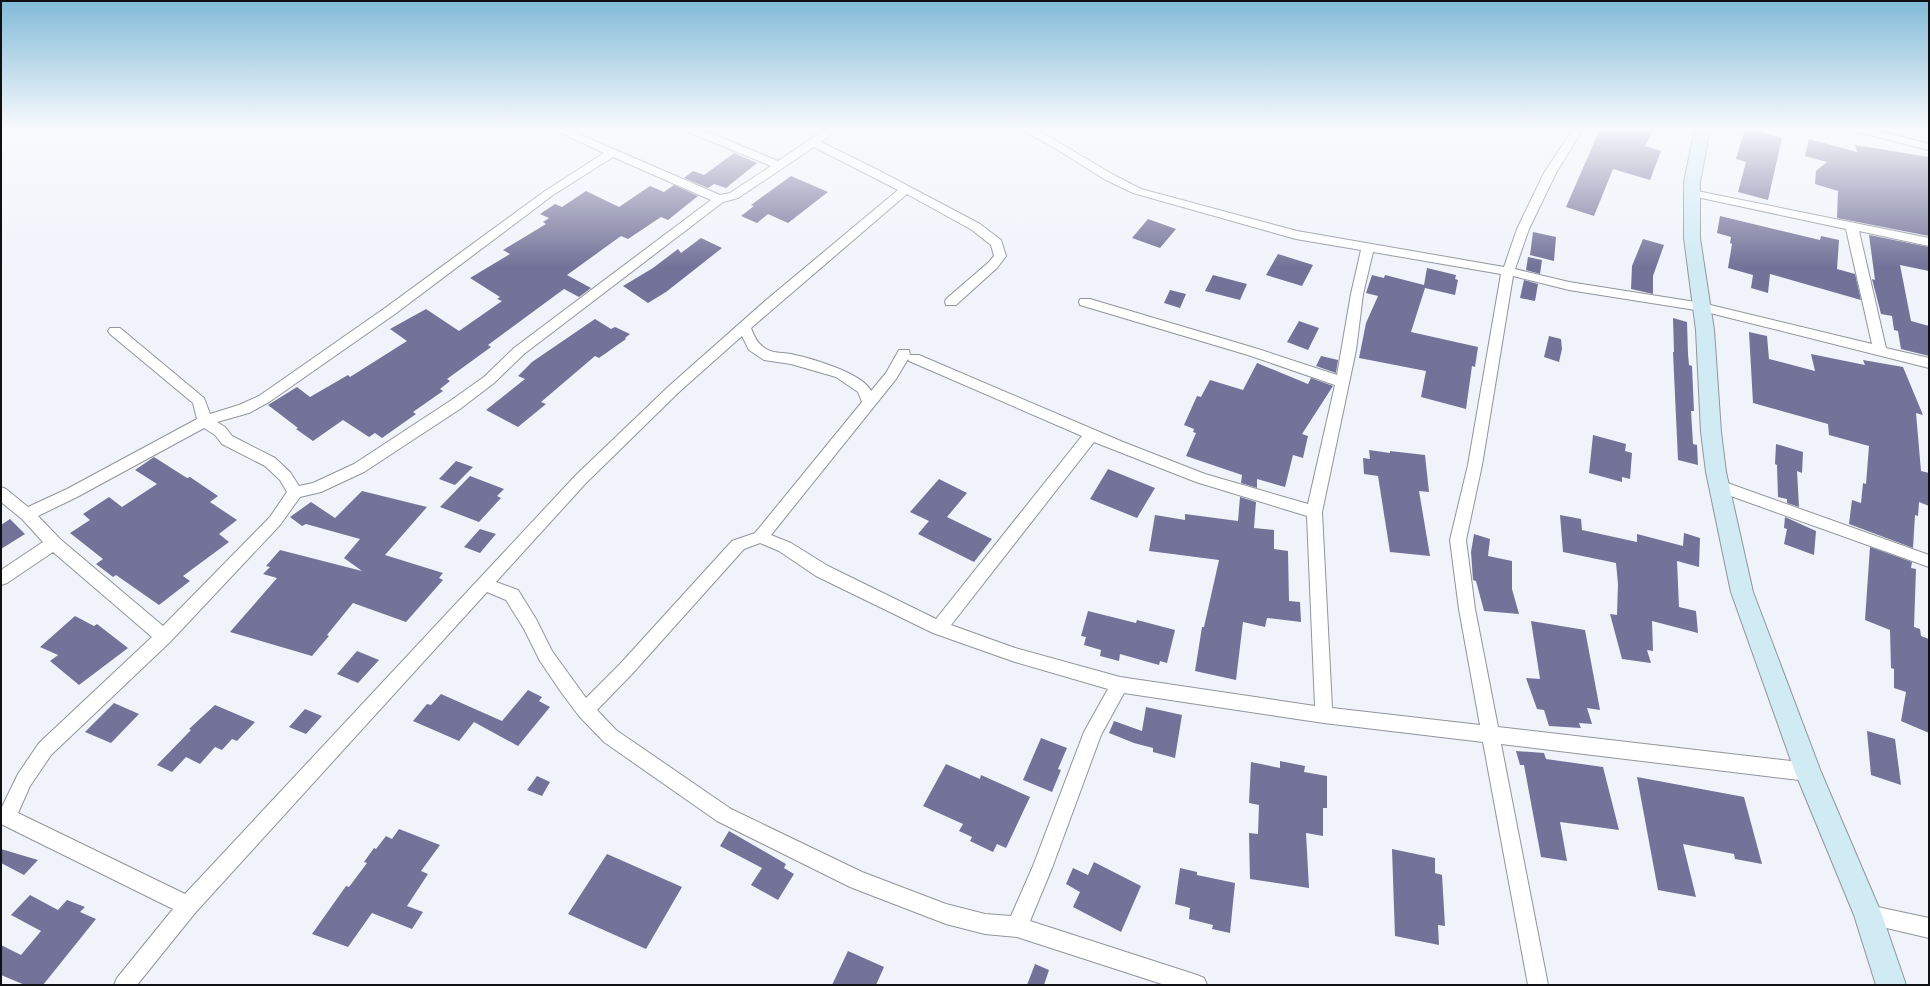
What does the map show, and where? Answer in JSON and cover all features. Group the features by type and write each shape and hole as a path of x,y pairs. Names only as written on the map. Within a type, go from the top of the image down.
{"street":[{"path":"27,515 72,494 205,421 244,408 281,389 549,193 577,175"},
{"path":"665,175 719,199"},
{"path":"188,906 4,817 24,780 45,750 164,637 275,521 295,492 316,488 359,468 455,405 489,380 519,352 719,199 734,196 766,175"},
{"path":"878,175 976,227 998,243 1000,256 951,302"},
{"path":"1106,175 1122,185 1137,191 1296,235 1508,272 1569,286 1702,307 1929,363"},
{"path":"1538,985 1467,609 1458,540 1475,465 1508,272 1523,229 1549,175"},
{"path":"1693,175 1692,182 1692,238 1705,330 1711,432 1719,486 1742,592 1808,772 1868,915 1891,985"},
{"path":"124,985 188,906 581,479 674,389 906,189"},
{"path":"1692,193 1929,242"},
{"path":"1852,227 1880,352"},
{"path":"1324,715 1314,512 1342,382 1357,294 1368,248"},
{"path":"1085,302 1253,352 1342,382"},
{"path":"744,328 754,347 769,357 791,359 841,374 864,389 869,403"},
{"path":"115,331 200,401 205,421 220,431 227,440 270,462 285,476 295,492"},
{"path":"585,710 626,669 738,545 760,537 909,355 1091,435 1201,478 1314,512"},
{"path":"939,628 1091,435"},
{"path":"1719,486 1929,561"},
{"path":"1,493 27,515 54,543 164,637"},
{"path":"760,537 785,547 822,571 939,628 1015,655 1120,684 1324,715 1808,772"},
{"path":"1,578 54,543"},
{"path":"483,584 512,595 530,624 546,656 585,710 610,736 724,815 857,880 946,914 985,924 1017,927 1197,985"},
{"path":"1017,927 1042,868 1093,732 1120,684"},
{"path":"1868,915 1929,928"}],"building":[{"path":"688,175 742,175 726,188 714,184 708,188 684,178"},
{"path":"1580,175 1611,175 1594,216 1566,207"},
{"path":"1633,175 1652,175 1650,180"},
{"path":"1743,175 1774,175 1768,200 1738,192"},
{"path":"1816,175 1929,175 1929,236 1837,218 1838,191 1815,184"},
{"path":"791,176 828,192 788,223 768,214 757,223 741,216 754,206 751,205"},
{"path":"674,185 698,196 668,220 661,217 628,239 621,236 567,275 591,288 579,297 564,289 488,345 491,347 447,379 450,381 440,389 443,391 413,412 416,414 382,438 375,433 369,437 343,420 313,441 296,429 298,428 268,405 297,387 310,397 348,375 350,377 407,341 390,329 426,309 459,331 502,301 497,299 500,297 470,278 510,254 503,250 546,224 543,222 549,218 540,214 555,204 562,207 586,191 619,207 650,186 664,192"},
{"path":"1720,216 1820,240 1821,236 1839,240 1837,269 1855,274 1861,300 1770,274 1768,293 1751,288 1753,275 1728,268 1732,244 1730,243 1731,237 1717,233"},
{"path":"1148,219 1176,229 1160,248 1132,238"},
{"path":"1533,232 1556,237 1554,261 1530,255"},
{"path":"1869,235 1929,247 1929,271 1900,265 1911,321 1929,326 1929,356 1901,349 1898,331 1894,330 1892,316 1881,314 1872,279 1875,280"},
{"path":"701,238 722,248 666,292 648,303 623,286 653,268 678,249 681,253"},
{"path":"1643,239 1664,245 1653,276 1653,294 1631,289 1632,266"},
{"path":"1278,254 1313,265 1302,286 1266,275"},
{"path":"1528,257 1542,260 1540,274 1526,270"},
{"path":"1427,268 1456,275 1455,279 1458,280 1455,295 1425,288 1411,332 1478,347 1475,367 1472,366 1466,409 1421,397 1426,371 1359,358 1366,323 1378,296 1366,293 1372,275 1384,278 1385,275 1424,285"},
{"path":"1213,275 1247,284 1240,300 1205,291"},
{"path":"1524,280 1538,284 1535,301 1520,298"},
{"path":"1170,290 1186,294 1180,308 1164,303"},
{"path":"1673,318 1687,322 1689,365 1692,366 1694,411 1691,411 1693,444 1697,445 1698,465 1678,460"},
{"path":"595,319 611,329 615,327 630,334 625,338 626,339 599,358 595,356 541,402 546,404 518,427 486,410 525,379 518,376 532,362"},
{"path":"1299,321 1319,328 1308,350 1287,342"},
{"path":"1749,332 1767,336 1769,359 1815,371 1811,354 1865,365 1863,360 1903,367 1923,415 1916,413 1921,471 1929,473 1929,506 1919,502 1918,516 1915,515 1913,548 1849,524 1852,500 1861,503 1863,483 1866,484 1869,446 1829,435 1828,424 1753,403"},
{"path":"1549,336 1561,339 1562,349 1559,362 1544,357"},
{"path":"1321,356 1338,360 1336,373 1316,366"},
{"path":"1257,363 1308,384 1311,378 1333,386 1302,434 1308,436 1303,458 1293,455 1285,487 1257,479 1257,488 1241,483 1242,475 1186,456 1196,433 1193,432 1194,429 1184,425 1197,396 1201,397 1210,380 1243,390"},
{"path":"1593,435 1626,444 1625,451 1632,453 1630,479 1622,477 1622,482 1589,473"},
{"path":"1776,444 1803,452 1802,473 1797,471 1799,507 1787,503 1787,499 1778,497 1777,465 1775,464"},
{"path":"1369,450 1425,455 1429,492 1419,491 1430,556 1390,552 1378,476 1364,474 1363,458 1370,459"},
{"path":"154,457 187,478 190,477 218,496 210,502 237,520 219,534 229,542 183,576 190,581 159,605 116,575 113,577 96,564 103,559 70,533 90,520 83,514 109,497 122,507 157,484 135,470"},
{"path":"456,461 473,467 455,485 439,479"},
{"path":"1108,469 1155,488 1137,518 1090,499"},
{"path":"470,476 504,489 497,496 501,498 479,522 440,507"},
{"path":"939,479 967,493 947,517 992,539 974,562 918,534 929,521 910,512"},
{"path":"362,491 427,507 385,555 443,573 439,578 443,580 406,622 353,603 327,635 329,636 312,656 230,632 277,578 263,574 270,567 266,566 280,550 362,571 344,558 360,539 306,524 302,526 290,517 311,502 335,518"},
{"path":"1240,497 1256,502 1254,528 1274,530 1274,549 1288,551 1289,601 1300,602 1301,622 1267,618 1265,627 1243,622 1236,680 1195,671 1202,627 1204,627 1219,560 1149,551 1155,515 1185,520 1185,514 1238,521"},
{"path":"1560,515 1581,519 1582,530 1637,542 1637,534 1683,546 1684,533 1700,538 1699,567 1677,561 1679,607 1696,611 1698,633 1652,621 1653,651 1647,650 1651,663 1622,659 1610,614 1617,615 1618,584 1616,563 1563,552"},
{"path":"1785,517 1816,531 1814,555 1784,544 1787,529 1784,528"},
{"path":"10,519 25,534 1,549 1,525"},
{"path":"480,529 496,534 480,553 464,547"},
{"path":"1474,534 1490,539 1488,556 1512,561 1512,589 1519,614 1484,611 1476,581 1473,580 1471,552"},
{"path":"1870,547 1912,562 1911,568 1916,569 1914,627 1920,629 1921,636 1929,639 1929,733 1901,721 1906,692 1894,688 1894,669 1891,668 1890,630 1865,620"},
{"path":"1088,611 1136,623 1137,620 1175,630 1167,663 1160,661 1159,665 1120,654 1119,661 1100,656 1101,650 1084,645 1086,637 1081,636"},
{"path":"75,616 94,626 97,624 128,648 79,685 50,661 58,655 40,647"},
{"path":"1531,621 1585,630 1600,710 1587,708 1592,724 1579,723 1581,728 1549,726 1544,710 1537,709 1526,678 1540,679"},
{"path":"357,651 379,660 358,683 337,674"},
{"path":"528,690 542,697 539,701 550,707 518,746 474,722 459,741 413,721 427,704 431,705 441,694 502,721"},
{"path":"114,703 139,714 111,743 85,732"},
{"path":"215,705 255,722 237,741 232,739 222,750 215,747 200,764 186,757 172,772 157,765 191,730 189,729"},
{"path":"1146,707 1182,715 1175,758 1153,752 1153,748 1134,743 1109,733 1114,721 1142,731"},
{"path":"305,709 322,716 306,734 289,727"},
{"path":"1867,731 1895,739 1901,785 1871,775"},
{"path":"1041,738 1067,748 1058,769 1061,770 1052,792 1023,780"},
{"path":"1516,751 1544,753 1546,759 1603,767 1619,830 1560,822 1567,861 1541,857 1524,765 1520,765"},
{"path":"1280,761 1305,766 1304,772 1327,776 1327,808 1323,808 1323,836 1306,833 1309,888 1250,879 1249,833 1258,834 1259,805 1249,803 1251,762 1280,768"},
{"path":"946,764 980,779 981,775 1030,797 1006,848 997,844 993,852 970,841 972,837 959,831 963,824 923,806"},
{"path":"537,776 550,782 542,796 527,790"},
{"path":"1637,777 1744,797 1762,864 1735,859 1734,854 1683,844 1696,897 1658,890"},
{"path":"399,829 440,845 421,871 428,874 407,906 423,912 412,929 372,913 348,947 312,934 346,886 349,887 367,863 364,862 374,848 376,849 386,836 392,839"},
{"path":"729,831 786,864 784,868 794,874 778,900 751,885 762,868 720,846"},
{"path":"1,849 38,860 24,875 1,863"},
{"path":"1392,849 1435,858 1435,873 1442,875 1445,926 1438,925 1439,945 1395,936"},
{"path":"607,854 682,887 646,949 568,914"},
{"path":"1094,862 1141,886 1121,932 1073,907 1080,892 1066,884 1073,868 1088,875"},
{"path":"1180,868 1197,872 1197,875 1235,883 1230,933 1212,929 1213,925 1189,919 1190,908 1175,904"},
{"path":"30,895 58,910 67,900 85,907 80,912 96,919 43,985 25,985 1,975 1,945 21,955 41,931 11,915"},
{"path":"848,951 884,967 876,985 832,985"},
{"path":"1035,964 1049,970 1044,985 1027,985"}]}
